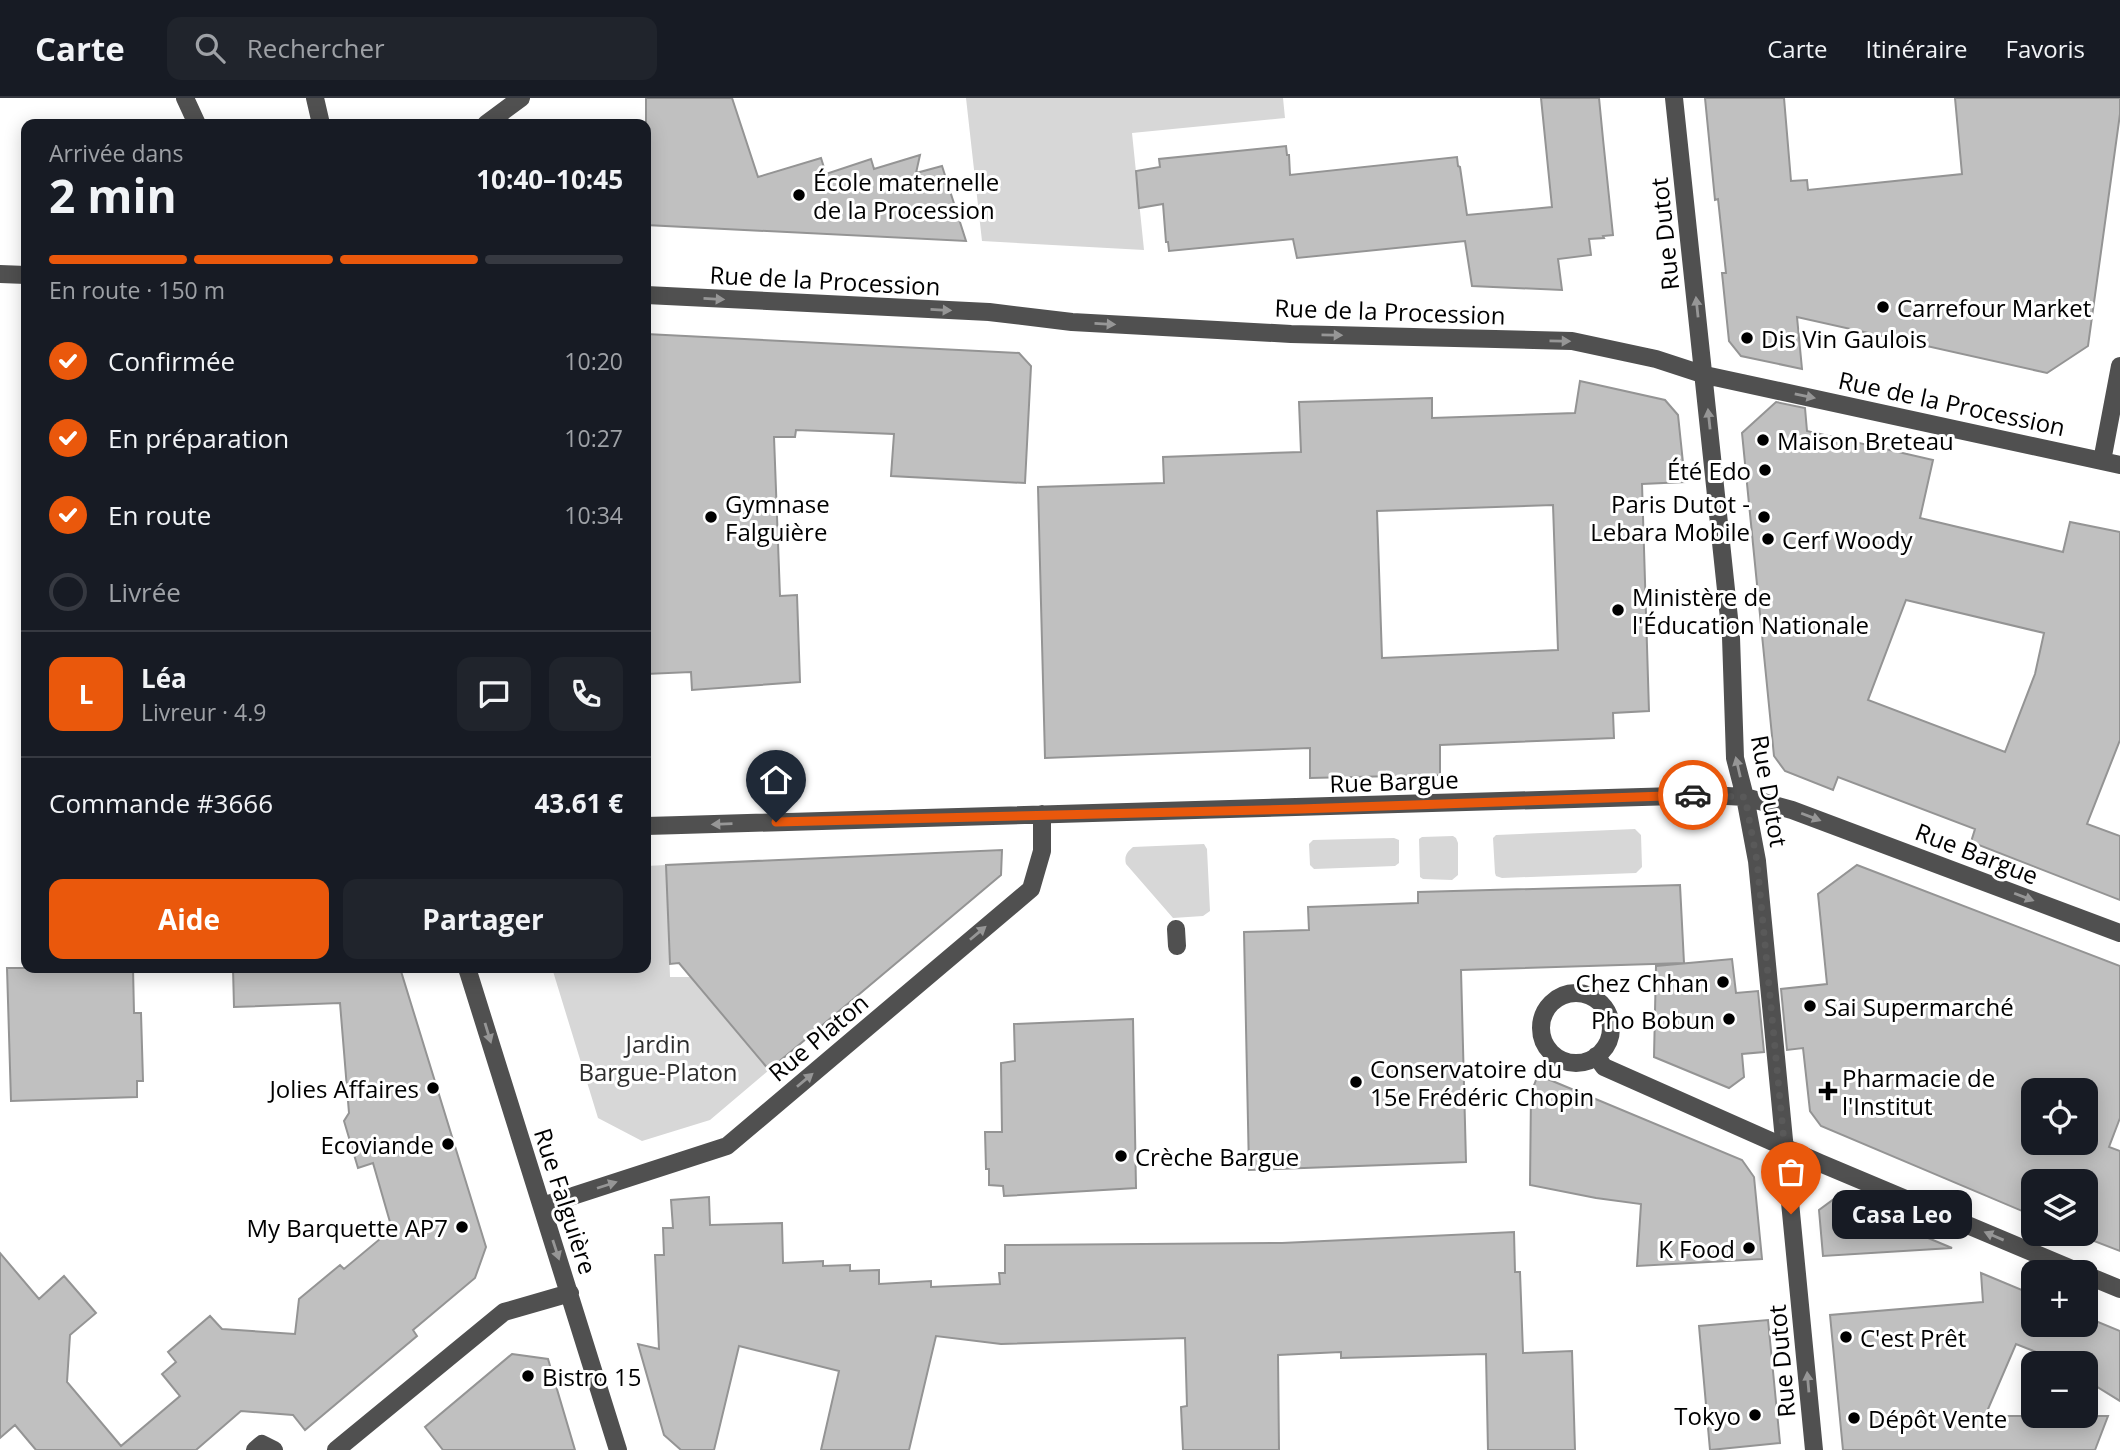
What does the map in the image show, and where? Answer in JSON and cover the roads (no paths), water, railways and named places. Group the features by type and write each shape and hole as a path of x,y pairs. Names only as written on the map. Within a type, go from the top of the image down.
{"street":[{"path":"185,98 195,119"},
{"path":"315,98 320,119"},
{"path":"493,119 521,98"},
{"name":"Rue Dutot","path":"1674,98 1731,637 1735,758 1757,861 1814,1450"},
{"path":"0,274 21,275"},
{"name":"Rue de la Procession","path":"651,295 989,312 1072,322 1291,334 1572,341 1656,359 1705,375 2111,463"},
{"path":"2111,463 2120,366"},
{"name":"Rue Bargue","path":"651,826 1709,795 1745,797 1792,810 2120,933"},
{"name":"Rue Platon","path":"542,1206 727,1146 1031,889 1042,851 1042,814"},
{"name":"Rue Falguière","path":"469,973 618,1450"},
{"path":"1596,1056 1604,1067 1785,1148 2051,1260"},
{"path":"2098,1280 2120,1289"},
{"path":"336,1450 504,1312 570,1293"},
{"path":"255,1450 262,1444 274,1450"}],"place":[{"name":"École maternelle de la Procession","path":"799,195"},
{"name":"Carrefour Market","path":"1883,307"},
{"name":"Dis Vin Gaulois","path":"1747,338"},
{"name":"Maison Breteau","path":"1763,440"},
{"name":"Été Edo","path":"1765,470"},
{"name":"Gymnase Falguière","path":"711,517"},
{"name":"Paris Dutot - Lebara Mobile","path":"1764,517"},
{"name":"Cerf Woody","path":"1768,539"},
{"name":"Ministère de l'Éducation Nationale","path":"1618,610"},
{"name":"Chez Chhan","path":"1723,982"},
{"name":"Sai Supermarché","path":"1810,1006"},
{"name":"Pho Bobun","path":"1729,1019"},
{"name":"Conservatoire du 15e Frédéric Chopin","path":"1356,1082"},
{"name":"Jolies Affaires","path":"433,1088"},
{"name":"Pharmacie de l'Institut","path":"1828,1091"},
{"name":"Ecoviande","path":"448,1144"},
{"name":"Crèche Bargue","path":"1121,1156"},
{"name":"Casa Leo","path":"1791,1214"},
{"name":"My Barquette AP7","path":"462,1227"},
{"name":"K Food","path":"1749,1248"},
{"name":"C'est Prêt","path":"1846,1337"},
{"name":"Bistro 15","path":"528,1376"},
{"name":"Tokyo","path":"1755,1415"},
{"name":"Dépôt Vente","path":"1854,1418"}],"park label":[{"name":"Jardin Bargue-Platon","path":"658,1057"}]}
